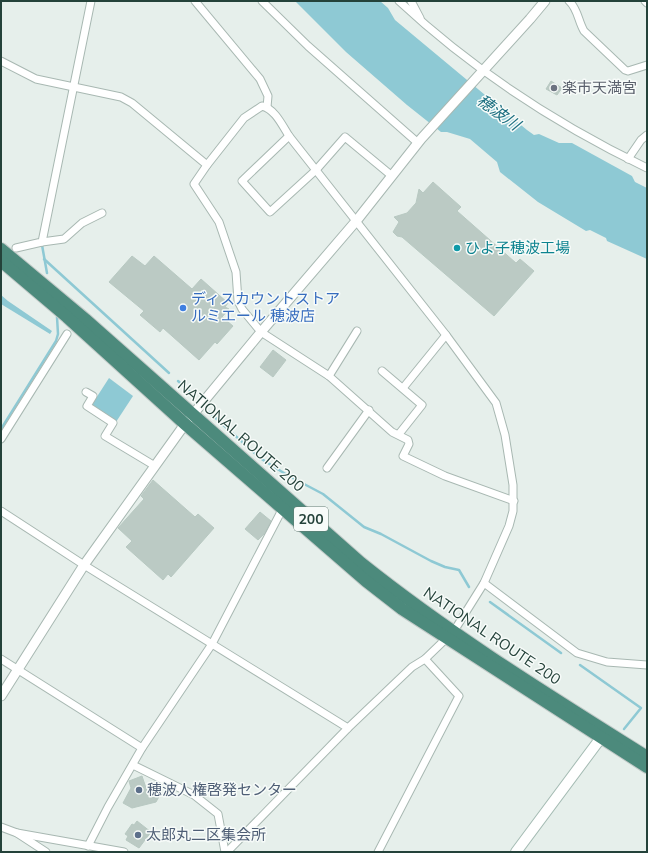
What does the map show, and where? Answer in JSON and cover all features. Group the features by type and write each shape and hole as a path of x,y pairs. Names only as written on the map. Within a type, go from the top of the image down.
{"highway":[{"name":"NATIONAL ROUTE 200","path":"1,249 80,314 189,420"},
{"name":"NATIONAL ROUTE 200","path":"1,261 286,504 450,635 603,735 647,767"},
{"name":"NATIONAL ROUTE 200","path":"603,735 647,757"}],"main road":[{"path":"516,852 603,735"}],"street":[{"path":"42,242 90,1"},
{"path":"195,1 260,79 268,96 267,107"},
{"path":"262,1 308,46 419,141"},
{"path":"399,1 479,74 568,126 647,168"},
{"path":"411,1 423,24"},
{"path":"1,696 84,565 189,420 261,332 357,220 419,141 530,19 544,1"},
{"path":"569,1 576,10 579,24 584,31 625,70 628,71 647,65"},
{"path":"1,61 36,79 121,97 132,104 207,165"},
{"path":"226,852 348,728 412,667 425,659 450,635 484,583 509,526 514,501 505,435 496,403 446,335 357,220 289,136 272,110 262,106 244,118 194,184 219,222 236,272 238,300 242,309 261,332 330,376 392,432 399,434 408,440 409,444 403,456 445,476 514,501"},
{"path":"628,159 641,140 647,135"},
{"path":"289,136 242,181 270,212 316,170 345,137 392,176"},
{"path":"16,248 64,239 82,224 102,213"},
{"path":"330,376 357,331"},
{"path":"1,439 67,334"},
{"path":"403,388 446,335"},
{"path":"382,371 422,405 399,434"},
{"path":"86,392 93,396 87,406 113,423 105,436 155,466"},
{"path":"327,468 369,410"},
{"path":"83,848 142,748 212,644 286,504"},
{"path":"1,511 84,565 348,728"},
{"path":"484,583 577,653 608,662 647,665"},
{"path":"1,659 142,748"},
{"path":"378,852 458,696 425,659"},
{"path":"133,765 194,795 218,814 226,852"},
{"path":"1,827 17,833 83,848 124,852"},
{"path":"17,833 46,852"}],"water":[{"name":"穂波川","path":"295,1 380,1 388,8 395,20 534,135 539,134 559,143 572,143 632,176 635,182 647,188 647,259 607,241 606,238 590,230 586,231 538,202 500,172 497,162 470,139 447,132 441,132 407,105 346,52"},
{"path":"1,295 52,331 50,334 1,304"},
{"path":"109,378 133,396 116,422 91,406"}],"building":[{"name":"楽市天満宮","path":"551,81 562,88 557,95 546,89"},
{"name":"ひよ子穂波工場","path":"433,182 461,207 457,211 516,263 520,259 534,271 494,316 402,237 397,236 393,232 399,222 394,217 407,213 416,203 419,189 423,193"},
{"name":"ディスカウントストア ルミエール 穂波店","path":"132,256 145,266 154,256 192,289 201,279 228,303 225,307 229,309 222,317 233,326 217,344 215,342 199,360 163,328 160,332 140,315 144,311 109,282"},
{"path":"273,350 286,360 273,377 260,367"},
{"path":"153,480 195,517 198,514 214,528 171,577 168,574 163,580 126,547 132,541 118,528 144,499 141,496"},
{"path":"260,512 271,521 264,534 258,540 245,529"},
{"name":"穂波人権啓発センター","path":"142,776 148,794 152,787 161,793 156,802 132,808 123,803 131,788 129,781"},
{"name":"太郎丸二区集会所","path":"137,821 151,832 139,848 126,840 128,836 125,834 132,824 134,825"}],"waterway":[{"path":"42,245 47,273"},
{"path":"44,259 169,373"},
{"path":"1,429 56,341 58,334 57,317"},
{"path":"178,381 195,396"},
{"path":"209,412 260,458 287,475 323,494 364,527 381,534 431,561 445,567 459,570 469,587"},
{"path":"490,602 561,653"},
{"path":"580,665 641,708 624,729"}],"place":[{"name":"楽市天満宮","path":"554,88"},
{"name":"ひよ子穂波工場","path":"457,248"},
{"name":"ディスカウントストア ルミエール 穂波店","path":"183,308"},
{"name":"穂波人権啓発センター","path":"139,790"},
{"name":"太郎丸二区集会所","path":"138,835"}]}
